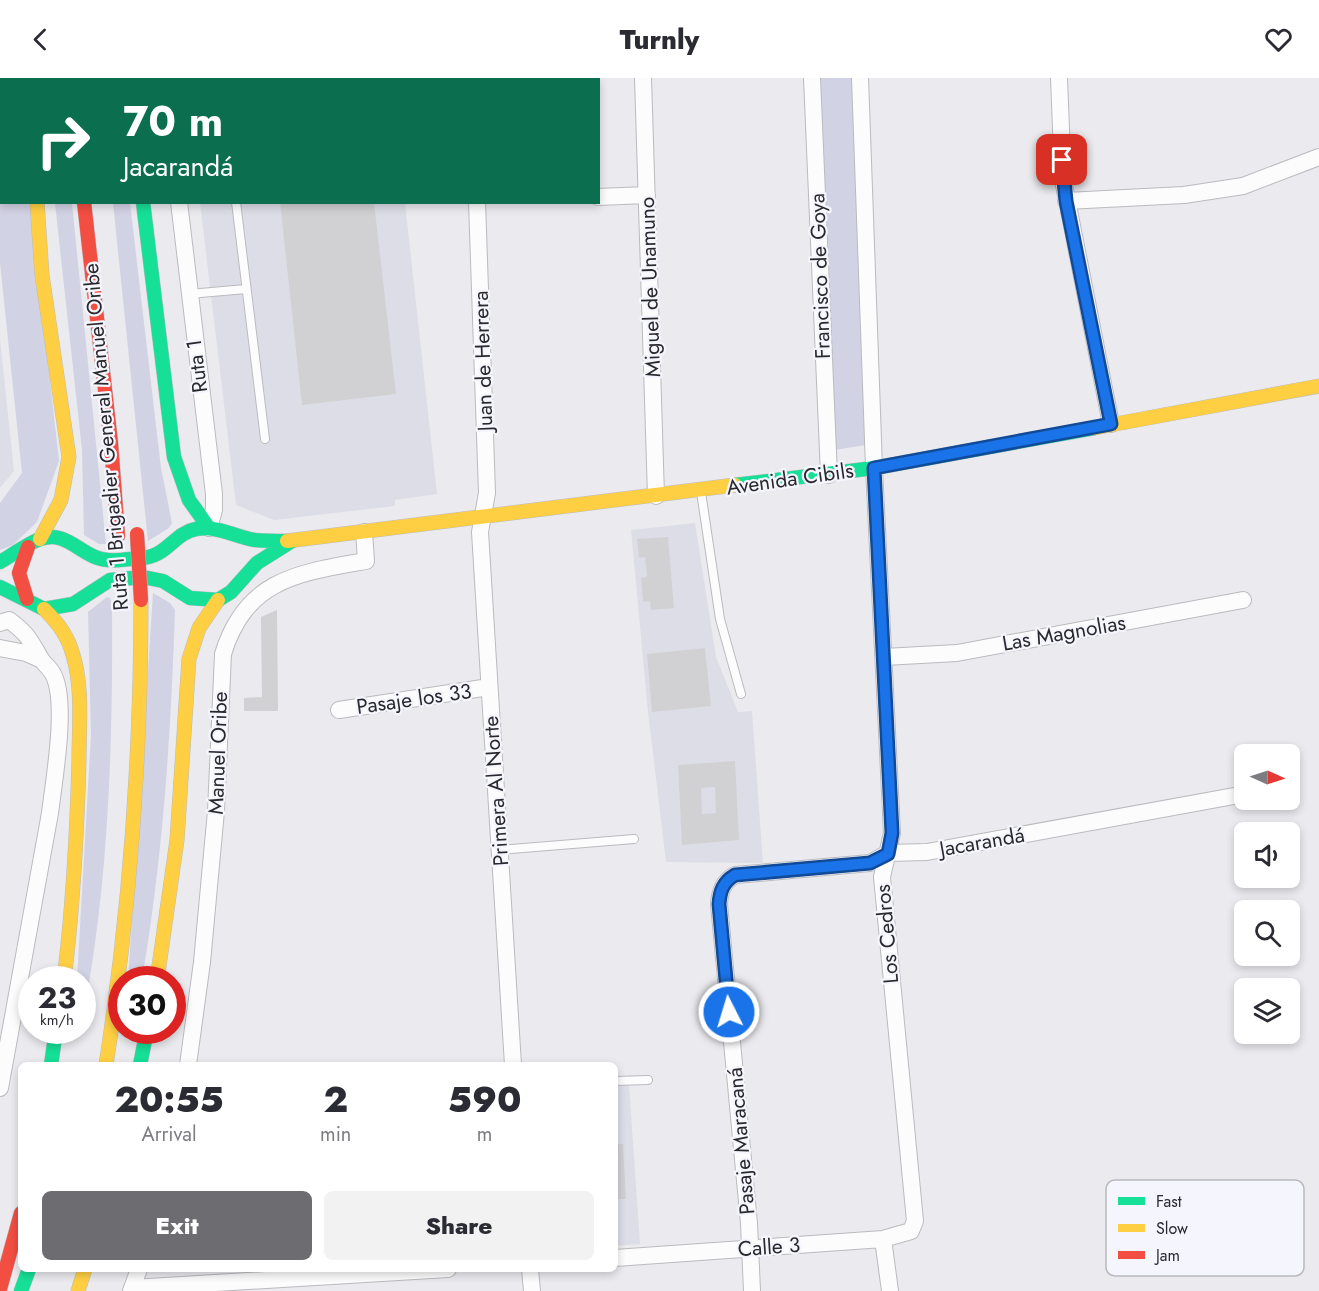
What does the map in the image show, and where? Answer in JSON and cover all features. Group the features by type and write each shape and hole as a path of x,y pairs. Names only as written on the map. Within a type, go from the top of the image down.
{"main road":[{"path":"27,599 20,586 18,566 64,495 68,479 69,457 42,275 37,204"},
{"name":"Ruta 1 Brigadier General Manuel Oribe","path":"84,204 111,443 121,591"},
{"path":"143,204 174,457 182,485 196,512 216,530 239,557 238,583"},
{"name":"Avenida Cibils","path":"34,543 65,538 94,557 108,560 150,558 159,555 187,532 216,530 256,540 292,541 483,518 874,468 1319,386"},
{"name":"Ruta 1 Brigadier General Manuel Oribe","path":"105,1062 124,932 135,822 141,709 141,600 136,528"},
{"name":"Avenida Cibils","path":"159,966 177,840 189,659 199,628 218,600 257,563 292,541"},
{"path":"0,562 34,543"},
{"path":"44,609 73,604 110,580 143,577 163,581 190,598 218,600"},
{"path":"0,587 44,609 58,624 69,641 78,689 78,793 71,924 66,966"},
{"path":"51,1062 54,1044"},
{"path":"141,1062 144,1044"},
{"path":"0,1289 18,1224"},
{"path":"21,1291 27,1272"},
{"path":"78,1291 84,1272"}],"street":[{"name":"Miguel de Unamuno","path":"643,78 656,496"},
{"name":"Francisco de Goya","path":"812,78 829,475"},
{"path":"860,78 874,468"},
{"path":"1059,78 1063,180 1066,201 1111,424"},
{"path":"1066,201 1184,195 1243,186 1319,157"},
{"path":"600,197 647,195"},
{"name":"Ruta 1","path":"179,204 214,494 216,530"},
{"name":"Juan de Herrera","path":"477,204 487,493 483,518"},
{"name":"Los Cedros","path":"874,468 892,833 882,877 915,1221"},
{"name":"Primera Al Norte","path":"483,518 480,532 513,1062"},
{"name":"Manuel Oribe","path":"188,1062 202,962 216,811 223,654 227,639 234,622 270,585 290,576 366,561 364,532"},
{"name":"Las Magnolias","path":"884,657 957,653 1243,600"},
{"path":"0,1088 19,992 55,770 59,693 53,674 42,660 28,634 5,622"},
{"path":"0,648 42,660"},
{"name":"Pasaje los 33","path":"339,710 489,687"},
{"name":"Jacarandá","path":"724,885 735,875 870,863 888,854 927,852 1234,796"},
{"name":"Pasaje Maracaná","path":"724,885 719,904 749,1223 748,1248 752,1291"},
{"name":"Calle 3","path":"618,1258 883,1239 911,1231 915,1221"},
{"path":"883,1239 890,1291"},
{"path":"138,1272 132,1290 340,1283 425,1272"},
{"path":"530,1272 532,1291"}],"lane":[{"path":"236,204 265,439"},
{"path":"189,294 246,289"},
{"path":"701,491 720,619 741,694"},
{"path":"499,850 634,839"},
{"path":"618,1081 648,1080"}],"shaded area":[{"path":"819,78 858,78 866,445 834,450"},
{"path":"0,204 30,204 59,461 37,522 13,545 0,550 0,503 22,473 0,263"},
{"path":"55,204 72,204 106,544 99,544 84,535 82,450"},
{"path":"113,204 130,204 161,468 172,523 169,528 148,541"},
{"path":"200,204 405,204 437,494 395,500 395,506 274,520 236,505"},
{"path":"0,339 14,471 0,488"},
{"path":"695,523 716,657 738,712 752,711 763,863 666,862 648,712 631,530"},
{"path":"153,593 170,603 175,610 171,703 161,841 144,966 129,966"},
{"path":"107,597 110,598 112,605 112,708 108,812 99,915 92,966 78,966 91,735 88,612"},
{"path":"629,1085 640,1244 618,1246 618,1086"}],"building":[{"path":"280,204 374,204 396,394 302,405"},
{"path":"668,537 674,608 651,610 650,601 643,602 641,578 647,577 645,557 639,558 637,539"},
{"path":"277,610 278,711 244,711 244,698 262,697 261,617"},
{"path":"705,648 711,706 652,712 647,654"},
{"path":"735,761 739,840 682,845 678,765","holes":["715,787 716,813 702,814 701,788"]},
{"path":"618,1144 623,1144 626,1199 618,1199"}],"traffic: fast":[{"path":"143,204 174,457 189,500 209,528"},
{"path":"735,485 874,468 1094,428"},
{"path":"0,562 30,544 48,537 63,539 88,554 100,559 112,560 150,557 188,531 203,528 248,539 287,541"},
{"path":"0,587 44,609 73,604 110,580 143,577 163,581 190,598 218,600 231,592 257,563 292,541"},
{"path":"51,1062 54,1044"},
{"path":"141,1062 144,1044"},
{"path":"21,1291 28,1272"}],"traffic: slow":[{"path":"37,204 42,275 69,457 61,500 40,539"},
{"path":"1094,428 1319,386"},
{"path":"287,541 735,485"},
{"path":"106,1062 128,891 139,717 141,600"},
{"path":"159,966 177,840 189,659 199,628 218,600"},
{"path":"44,609 58,625 68,642 76,668 79,693 76,843 66,966"},
{"path":"78,1291 84,1272"}],"traffic: jam":[{"path":"84,204 111,443 118,536"},
{"path":"137,534 141,600"},
{"path":"27,599 19,573 28,547"},
{"path":"0,1289 18,1224"}],"route":[{"path":"729,1012 719,904 720,894 728,879 735,875 870,863 888,854 892,833 874,468 1111,424 1066,201 1062,160"}]}
